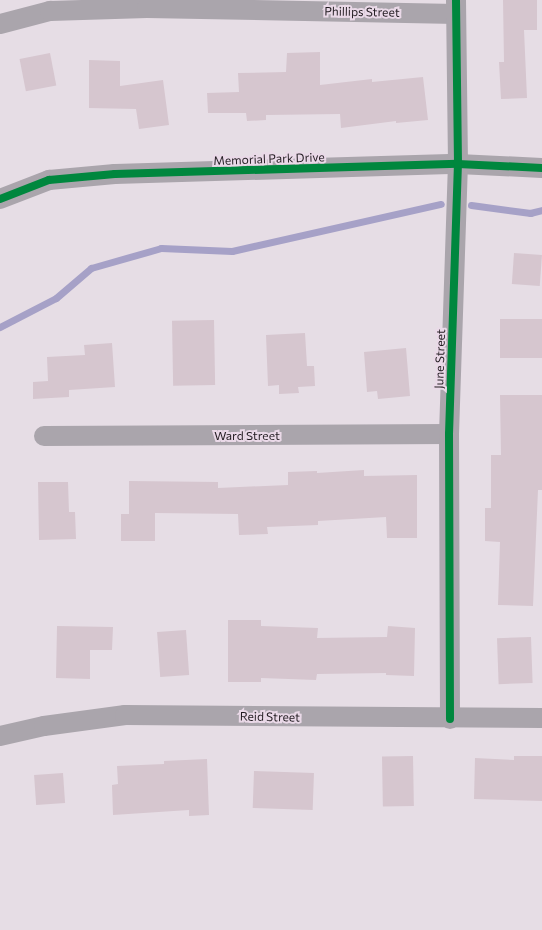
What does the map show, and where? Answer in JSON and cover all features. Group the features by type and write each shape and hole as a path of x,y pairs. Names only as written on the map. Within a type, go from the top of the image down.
{"street":[{"name":"Phillips Street","path":"0,24 50,11 147,8 456,7"},
{"name":"June Street","path":"450,719 449,434 458,164 456,7"},
{"name":"Memorial Park Drive","path":"0,199 50,180 115,174 458,164 542,168"},
{"name":"Ward Street","path":"44,436 449,434"},
{"name":"Reid Street","path":"0,736 44,726 125,715 450,719 542,718"}],"building":[{"path":"503,0 537,0 537,30 524,30 527,98 501,99 499,62 504,62"},
{"path":"320,52 320,85 372,79 372,82 423,77 428,120 396,123 396,121 341,128 340,114 266,115 266,120 247,121 246,113 208,113 207,93 239,92 238,73 286,72 287,53"},
{"path":"50,53 56,85 26,91 20,59"},
{"path":"89,60 120,61 120,86 163,80 169,125 139,129 136,109 89,108"},
{"path":"514,253 542,255 540,286 512,284"},
{"path":"500,319 542,319 542,358 500,358"},
{"path":"214,320 215,385 173,386 172,321"},
{"path":"305,333 307,366 314,366 315,386 298,387 299,393 279,394 279,385 268,386 266,335"},
{"path":"112,343 115,387 69,390 69,397 33,399 33,382 48,381 47,357 85,355 84,345"},
{"path":"406,348 410,396 378,399 377,391 367,392 364,352"},
{"path":"500,395 542,395 542,490 538,490 533,606 498,605 500,542 485,541 485,508 491,508 491,455 501,455"},
{"path":"364,470 364,476 417,475 417,538 387,538 386,517 318,521 318,525 267,527 268,534 239,535 238,514 155,513 155,541 121,541 121,514 129,514 129,481 218,482 218,488 288,485 288,472 317,471 317,473"},
{"path":"38,482 68,482 69,512 75,512 76,539 39,540"},
{"path":"228,620 261,620 261,626 318,628 317,638 387,637 388,626 415,628 414,676 386,675 386,673 317,674 316,680 261,678 261,682 228,682"},
{"path":"57,626 113,627 112,650 90,650 90,679 56,678"},
{"path":"186,630 189,675 160,677 157,632"},
{"path":"531,637 533,683 499,684 497,638"},
{"path":"413,756 414,806 383,807 382,757"},
{"path":"514,756 542,756 542,801 474,799 475,758 514,760"},
{"path":"207,759 209,815 189,816 189,810 113,815 112,785 118,784 117,766 164,764 164,761"},
{"path":"254,771 314,773 313,810 253,808"},
{"path":"63,773 65,803 36,805 34,775"}],"waterway":[{"path":"0,327 56,298 91,268 161,248 232,251 441,204"},
{"path":"471,205 530,213 542,210"}],"cycle path":[{"path":"450,719 449,434 458,164 456,0"},
{"path":"0,199 49,180 115,174 458,164 542,168"}]}
